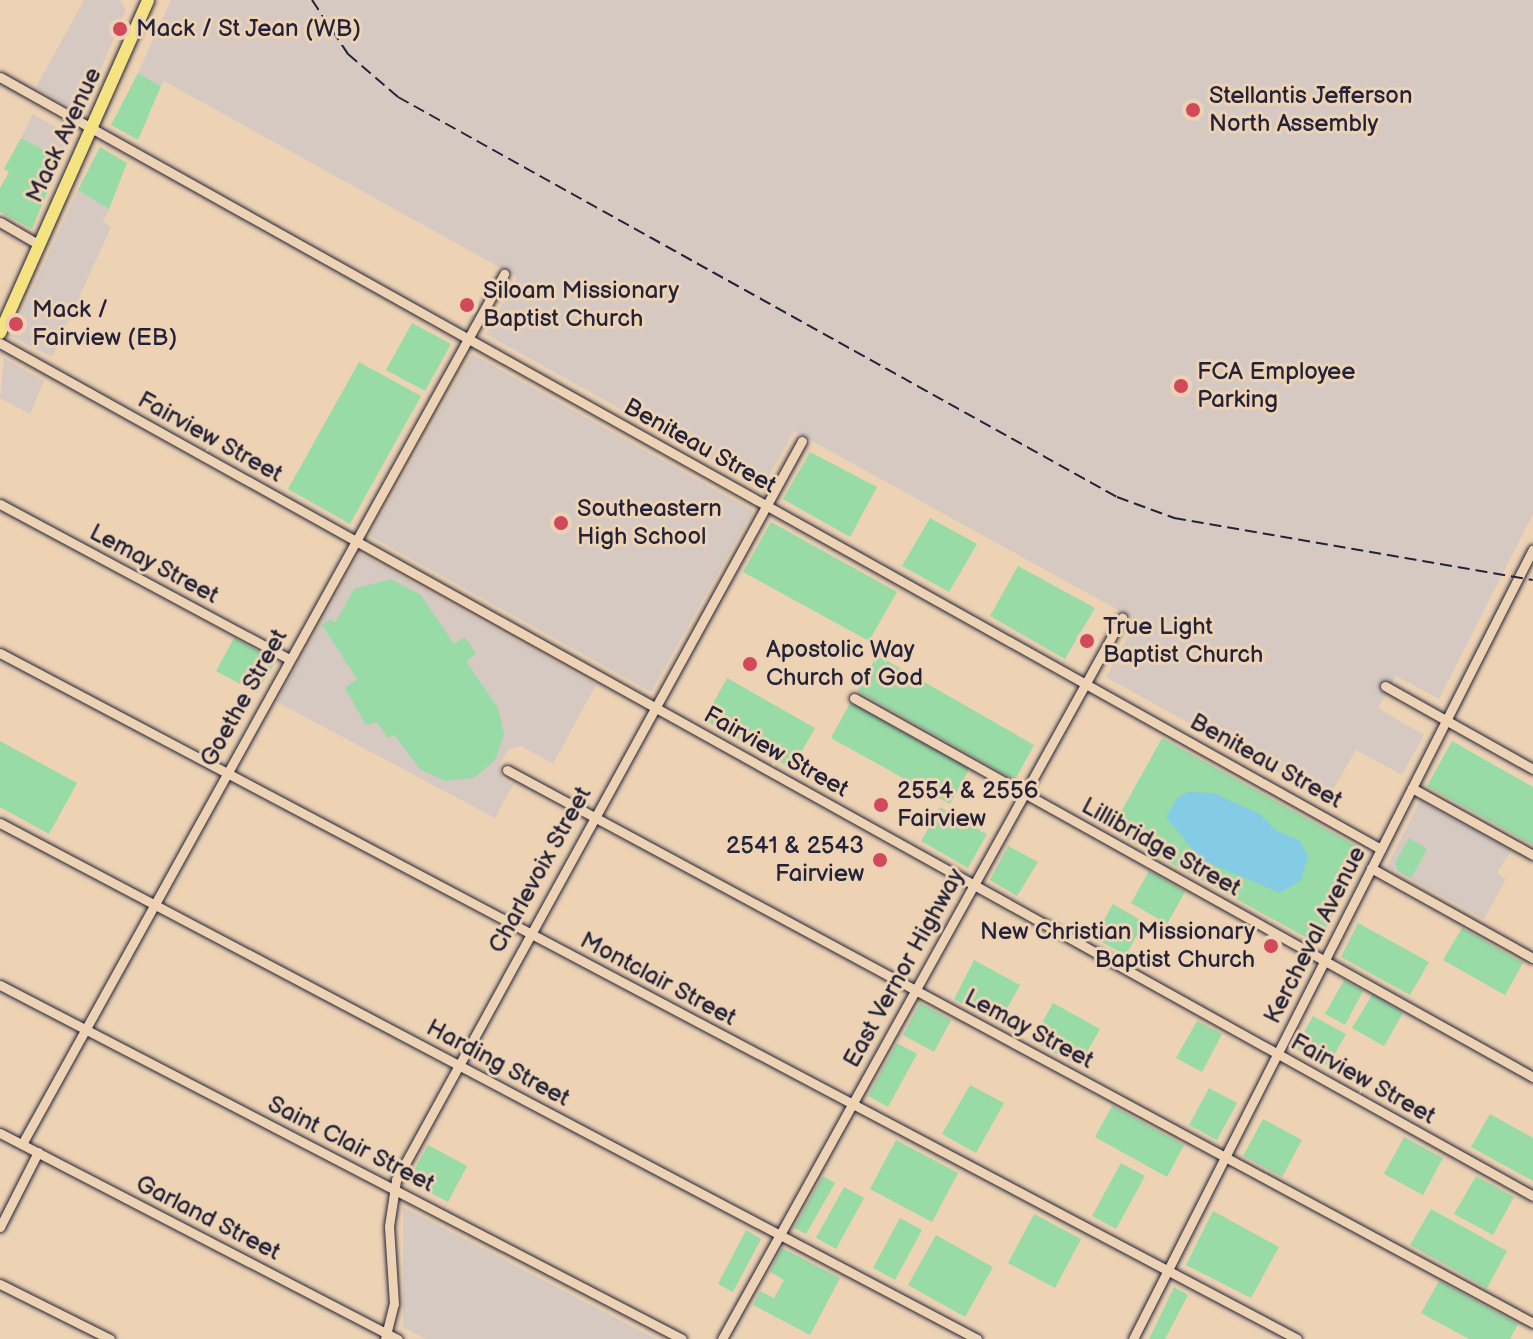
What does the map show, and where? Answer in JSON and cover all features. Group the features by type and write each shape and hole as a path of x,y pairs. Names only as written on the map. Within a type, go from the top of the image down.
{"main road":[{"name":"Mack Avenue","path":"0,333 148,0"}],"street":[{"name":"Beniteau Street","path":"0,77 1381,849"},
{"path":"0,222 38,244"},
{"name":"Goethe Street","path":"22,1144 504,274"},
{"name":"Fairview Street","path":"0,343 1533,1196"},
{"name":"Charlevoix Street","path":"386,1336 394,1304 389,1226 393,1189 456,1064 802,441"},
{"name":"Lemay Street","path":"0,504 289,659"},
{"name":"Kercheval Avenue","path":"1133,1339 1533,549"},
{"name":"East Vernor Highway","path":"722,1339 1122,618"},
{"name":"Montclair Street","path":"0,653 1297,1339"},
{"path":"1385,686 1533,769"},
{"name":"Lillibridge Street","path":"854,698 1533,1077"},
{"name":"Lemay Street","path":"507,770 1533,1323"},
{"path":"1412,788 1533,855"},
{"name":"Harding Street","path":"0,823 977,1339"},
{"path":"1371,868 1533,958"},
{"name":"Saint Clair Street","path":"0,985 682,1339"},
{"name":"Garland Street","path":"0,1133 386,1336 398,1339"},
{"path":"0,1227 38,1152"},
{"path":"0,1284 110,1339"}],"shaded area":[{"path":"84,0 120,0 126,10 82,113 36,87"},
{"path":"171,0 1533,0 1533,514 1439,699 1396,676 1378,708 1424,735 1402,775 1356,750 1327,800 1106,677 1136,620 794,431 762,488 486,334 517,277 164,81 161,86 138,73"},
{"path":"33,114 71,136 61,159 21,138"},
{"path":"78,190 109,209 103,222 111,227 52,357 11,336"},
{"name":"Southeastern High School","path":"472,354 753,511 651,692 370,536"},
{"path":"4,358 44,381 30,414 0,398"},
{"path":"360,554 596,685 553,764 521,746 509,749 499,766 502,779 513,785 495,818 277,702"},
{"path":"1420,801 1511,851 1497,873 1506,879 1484,919 1387,866"},
{"path":"403,1207 656,1339 426,1339 403,1327"}],"green space":[{"path":"138,73 161,86 138,140 111,125"},
{"path":"21,138 61,159 32,229 0,212 0,188 9,172 4,169"},
{"path":"100,147 127,163 109,209 78,190"},
{"path":"412,323 451,344 425,391 386,370"},
{"path":"359,362 421,396 350,524 288,489"},
{"path":"810,452 877,487 850,537 783,499"},
{"path":"930,518 977,544 949,592 902,566"},
{"path":"771,522 897,592 869,641 743,572"},
{"path":"1018,566 1095,608 1065,659 990,616"},
{"path":"391,579 421,595 454,644 465,637 476,654 466,661 498,708 504,735 495,760 474,778 445,781 421,770 394,735 388,738 377,722 366,725 345,688 357,679 322,625 331,619 335,623 354,589"},
{"path":"234,638 276,661 257,693 216,671"},
{"path":"877,655 1034,745 1015,780 858,691"},
{"path":"727,678 815,728 792,769 704,720"},
{"path":"850,703 969,769 950,804 831,738"},
{"path":"1162,738 1360,848 1363,854 1318,944 1111,830"},
{"path":"0,741 77,783 49,834 0,807"},
{"path":"1452,741 1533,787 1533,845 1427,786"},
{"path":"940,807 987,834 968,868 921,841"},
{"path":"1409,838 1427,849 1411,878 1398,871 1395,863"},
{"path":"1008,846 1038,862 1017,896 990,880"},
{"path":"1149,871 1185,892 1167,924 1131,903"},
{"path":"1113,904 1144,922 1126,955 1094,938"},
{"path":"1358,923 1429,962 1410,995 1341,957"},
{"path":"1462,928 1523,963 1505,995 1443,960"},
{"path":"974,960 1020,985 999,1023 954,999"},
{"path":"1344,980 1363,991 1345,1025 1325,1014"},
{"path":"1372,995 1403,1013 1384,1046 1352,1028"},
{"path":"920,1003 951,1020 934,1052 903,1035"},
{"path":"1053,1003 1100,1029 1079,1066 1032,1041"},
{"path":"1313,1016 1346,1034 1328,1066 1295,1048"},
{"path":"1197,1021 1222,1034 1202,1072 1176,1058"},
{"path":"897,1043 917,1054 888,1107 868,1096"},
{"path":"970,1085 1004,1103 976,1153 942,1134"},
{"path":"1209,1088 1237,1103 1217,1140 1189,1125"},
{"path":"1112,1106 1184,1145 1167,1177 1095,1137"},
{"path":"1490,1114 1533,1138 1533,1181 1471,1147"},
{"path":"1263,1119 1302,1140 1282,1177 1243,1156"},
{"path":"1404,1137 1443,1158 1423,1195 1384,1174"},
{"path":"896,1140 958,1173 932,1222 870,1189"},
{"path":"428,1145 467,1166 448,1202 408,1181"},
{"path":"1121,1163 1145,1176 1116,1229 1092,1216"},
{"path":"823,1176 835,1183 806,1234 794,1228"},
{"path":"1476,1176 1514,1197 1493,1235 1454,1214"},
{"path":"844,1187 864,1198 836,1249 816,1238"},
{"path":"1431,1209 1507,1251 1487,1288 1410,1245"},
{"path":"1213,1211 1279,1247 1251,1298 1186,1265"},
{"path":"1034,1214 1081,1239 1055,1288 1008,1263"},
{"path":"900,1218 922,1230 895,1280 873,1268"},
{"path":"746,1230 761,1239 733,1292 718,1284"},
{"path":"936,1235 993,1267 965,1317 908,1285"},
{"path":"782,1248 840,1278 810,1335 753,1305 760,1291 774,1298 784,1280 770,1272"},
{"path":"1439,1281 1518,1324 1510,1339 1469,1339 1421,1313"},
{"path":"1174,1287 1188,1295 1165,1339 1149,1339"}],"water":[{"path":"1188,792 1214,793 1260,814 1276,830 1300,841 1308,856 1301,880 1280,893 1200,859 1166,817 1177,798"}],"railway":[{"path":"312,0 348,54 398,97 1117,497 1174,518 1533,580"}],"place":[{"name":"Mack / St Jean (WB)","path":"120,29"},
{"name":"Stellantis Jefferson North Assembly","path":"1193,110"},
{"name":"Siloam Missionary Baptist Church","path":"467,305"},
{"name":"Mack / Fairview (EB)","path":"16,324"},
{"name":"FCA Employee Parking","path":"1181,386"},
{"name":"Southeastern High School","path":"561,523"},
{"name":"True Light Baptist Church","path":"1087,641"},
{"name":"Apostolic Way Church of God","path":"750,664"},
{"name":"2554 & 2556 Fairview","path":"881,805"},
{"name":"2541 & 2543 Fairview","path":"880,860"},
{"name":"New Christian Missionary Baptist Church","path":"1271,946"}]}
